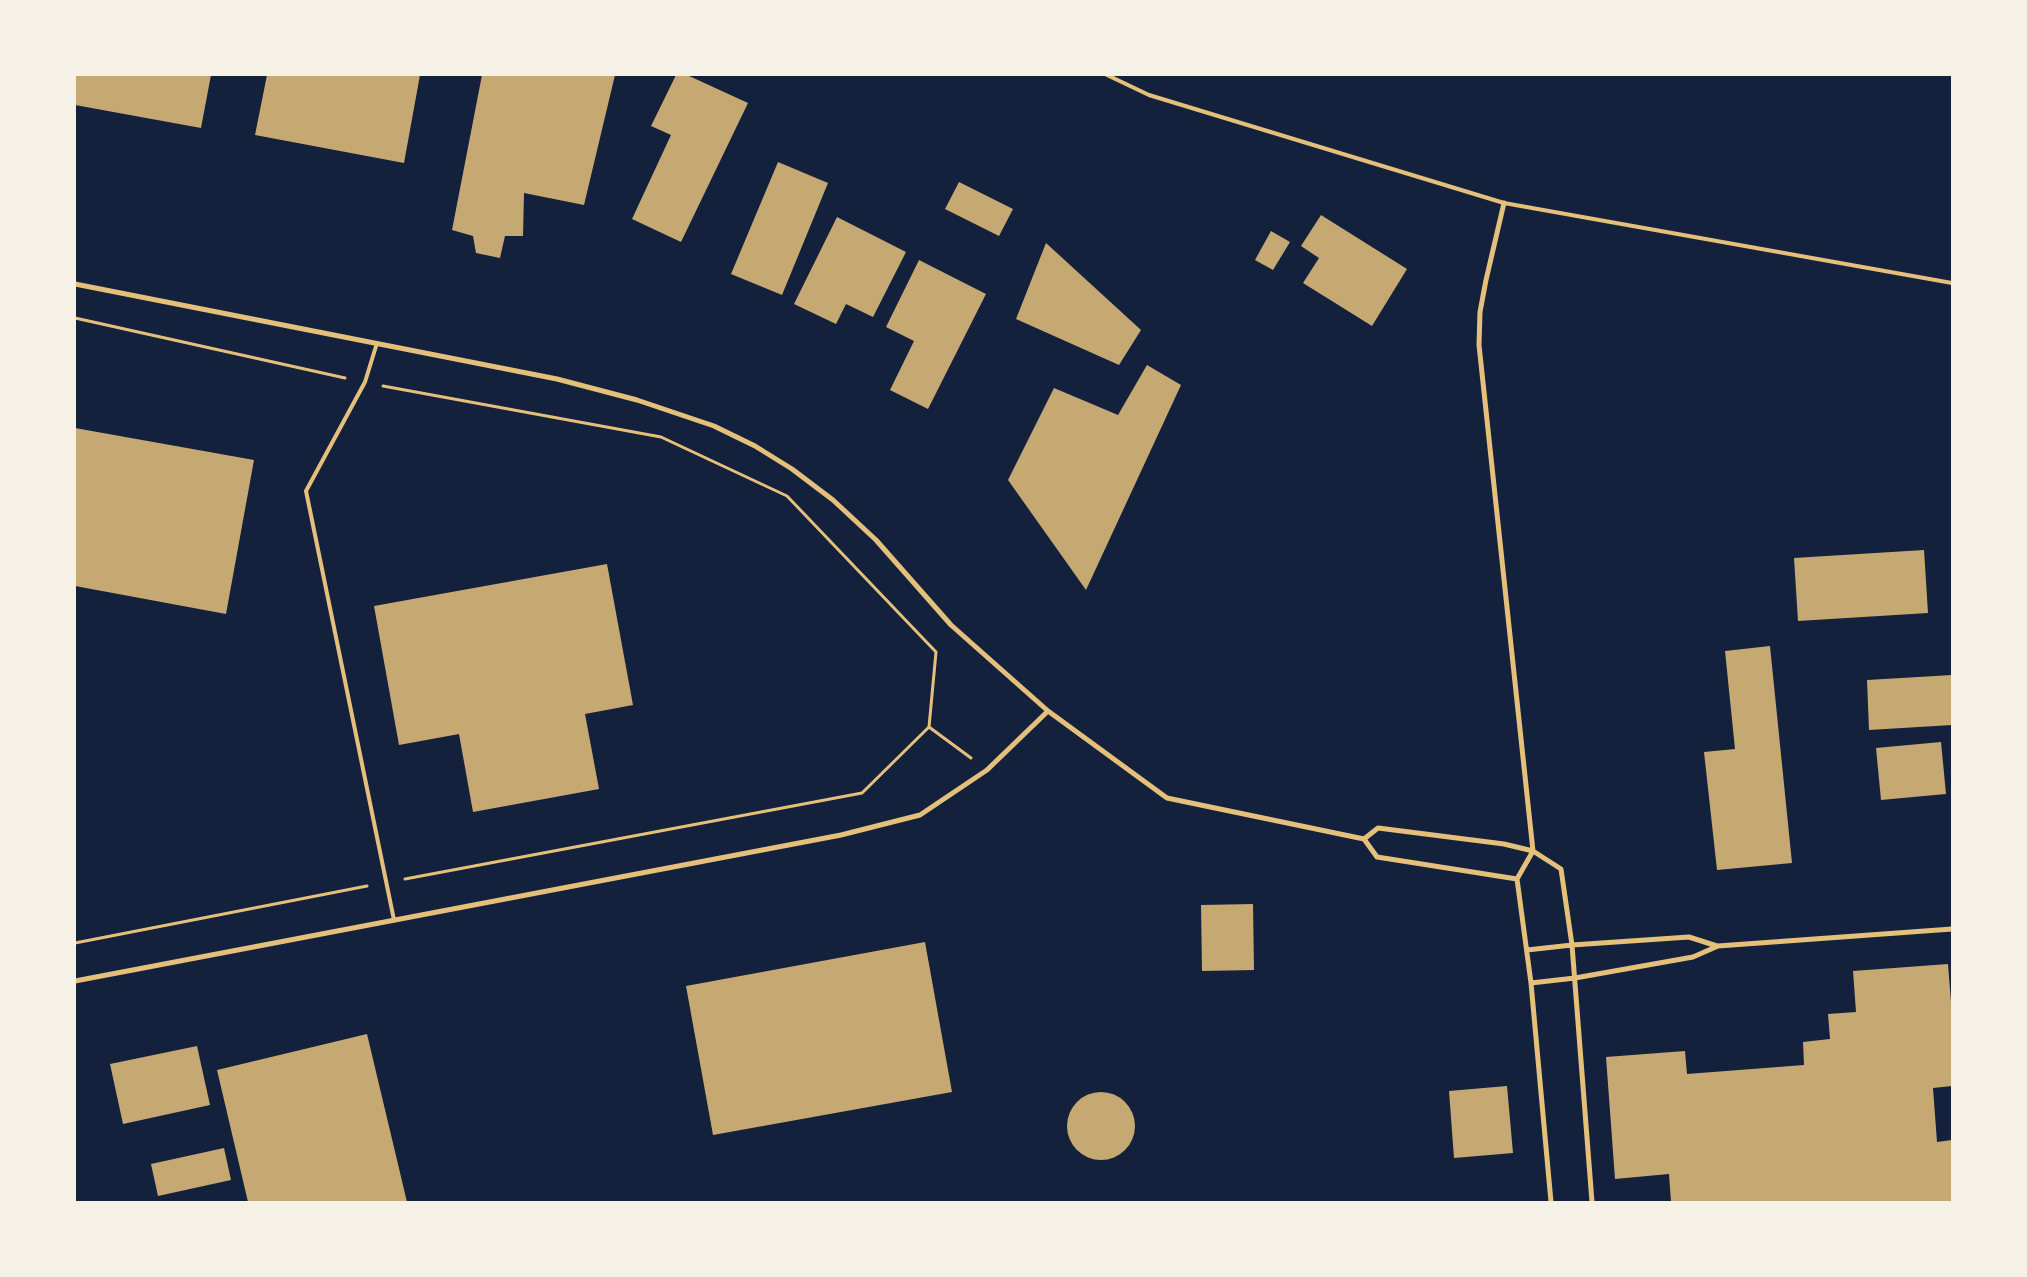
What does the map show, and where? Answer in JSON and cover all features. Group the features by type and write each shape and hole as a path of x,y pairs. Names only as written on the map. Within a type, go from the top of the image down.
{"street":[{"path":"1504,202 1480,312 1479,345 1533,851 1517,879 1531,983 1551,1202"},
{"path":"75,284 557,379 636,400 714,426 755,446 792,469 840,507 876,540 951,625 1048,711 1167,798 1364,839 1377,857 1517,879"},
{"path":"75,981 841,836 920,815 987,770 1048,711"},
{"path":"1364,839 1378,828 1504,844 1533,851 1561,869 1572,944 1592,1202"},
{"path":"1531,983 1575,978 1693,957 1718,946 1952,929"},
{"path":"1527,950 1572,944 1689,937 1718,946"}],"lane":[{"path":"1107,75 1149,95 1504,202 1952,283"},
{"path":"377,343 365,382 306,491 394,920"}],"path":[{"path":"75,318 365,382 661,437 787,496 936,652 929,727 862,793 75,943"},
{"path":"929,727 987,770"}],"building":[{"path":"75,75 211,75 201,128 75,105"},
{"path":"267,75 420,75 404,163 255,135"},
{"path":"482,75 615,75 584,205 524,193 523,236 505,236 500,258 476,253 473,236 452,230"},
{"path":"676,75 687,75 748,103 681,242 632,219 671,135 651,126"},
{"path":"778,162 828,183 782,295 731,274"},
{"path":"959,182 1013,209 999,236 945,209"},
{"path":"1321,215 1407,269 1372,326 1303,283 1319,258 1301,246"},
{"path":"837,217 906,252 873,317 846,304 836,324 794,304"},
{"path":"1271,231 1290,242 1273,270 1255,260"},
{"path":"1046,243 1141,330 1119,365 1016,319"},
{"path":"919,260 986,294 928,409 890,390 914,341 886,327"},
{"path":"1147,365 1181,385 1086,590 1008,480 1054,388 1118,415"},
{"path":"75,428 254,460 226,614 75,586"},
{"path":"1924,550 1928,613 1798,621 1794,558"},
{"path":"607,564 633,705 585,714 599,789 473,812 459,734 399,745 374,606"},
{"path":"1770,646 1792,863 1717,870 1704,752 1735,749 1725,651"},
{"path":"1952,675 1952,725 1869,730 1867,680"},
{"path":"1941,742 1946,794 1881,800 1876,748"},
{"path":"1253,904 1254,970 1202,971 1201,905"},
{"path":"925,942 952,1092 713,1135 686,986"},
{"path":"1948,964 1952,1015 1952,1086 1933,1088 1937,1142 1952,1140 1952,1202 1671,1202 1669,1174 1615,1179 1606,1057 1685,1051 1687,1074 1804,1065 1803,1042 1830,1039 1828,1014 1856,1012 1853,971"},
{"path":"367,1034 407,1202 248,1202 217,1070"},
{"path":"197,1046 210,1105 123,1124 110,1064"},
{"path":"1507,1086 1513,1153 1454,1158 1449,1091"},
{"path":"1101,1092 1114,1095 1125,1102 1132,1113 1135,1126 1132,1139 1125,1150 1114,1157 1101,1160 1088,1157 1077,1150 1070,1139 1067,1126 1070,1113 1077,1102 1088,1095"},
{"path":"224,1148 231,1180 158,1196 151,1164"}]}
